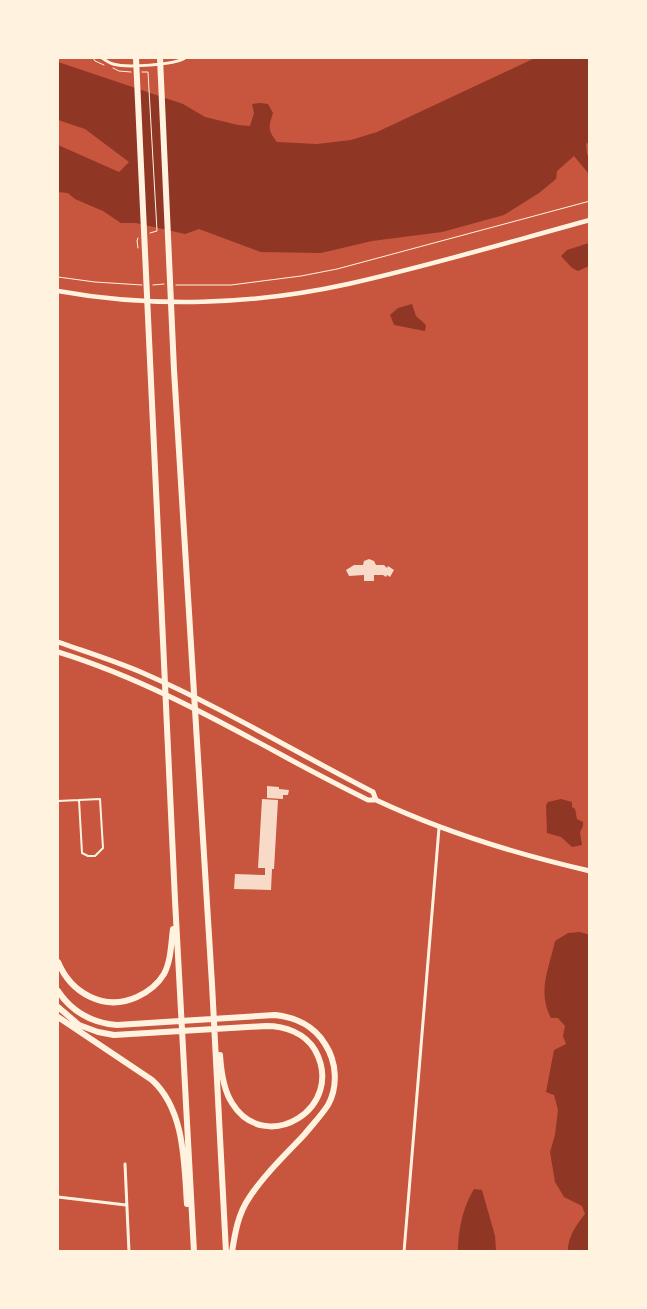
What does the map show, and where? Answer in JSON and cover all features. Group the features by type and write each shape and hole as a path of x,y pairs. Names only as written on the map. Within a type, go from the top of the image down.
{"highway":[{"path":"136,58 193,1252"},
{"path":"160,58 174,370 212,984 226,1252"},
{"path":"58,962 70,984 89,997 106,1002 114,1002 125,1001 142,994 159,981 167,968 171,947 175,900"},
{"path":"58,1007 67,1016 86,1028 103,1033 124,1034 239,1028 270,1026 284,1027 301,1036 313,1047 321,1067 322,1086 314,1104 302,1117 285,1124 264,1125 252,1121 235,1108 227,1094 223,1079 212,984"},
{"path":"58,991 70,1006 86,1017 106,1024 267,1015 282,1016 297,1020 310,1027 323,1039 330,1051 333,1063 335,1081 331,1098 319,1117 248,1199 238,1220 232,1252"},
{"path":"58,1017 152,1080 168,1098 176,1118 181,1140 193,1252"}],"main road":[{"path":"58,642 144,673 215,708 372,792 376,800"},
{"path":"58,652 94,663 139,681 215,718 368,800 376,800 439,828 499,847 590,871"}],"street":[{"path":"102,58 112,64 124,66 171,64 185,58"},
{"path":"58,291 134,301 183,302 283,295 338,286 388,274 590,220"},
{"path":"404,1252 439,828"},
{"path":"125,1164 129,1252"},
{"path":"58,1197 127,1205"}],"lane":[{"path":"58,801 79,800 100,799 103,848 95,856 88,856 82,852 79,800"}],"path":[{"path":"148,72 157,231"},
{"path":"172,284 231,285 302,276 337,269 590,201"},
{"path":"58,277 134,286 164,284"}],"shaded area":[{"path":"535,58 589,58 590,141 586,144 589,157 589,174 574,156 557,171 556,179 539,193 504,215 442,232 372,241 321,253 261,252 199,229 185,234 136,223 121,223 103,211 75,199 68,193 58,192 58,145 119,172 129,162 85,129 58,120 58,62 183,104 205,117 238,125 250,126 254,113 252,104 268,104 273,113 270,129 277,142 317,144 351,140 377,132"},
{"path":"589,243 589,266 578,271 572,268 561,256 567,250"},
{"path":"412,304 416,316 426,325 425,331 394,325 390,315 398,308"},
{"path":"561,799 572,802 577,819 583,822 580,832 582,845 572,847 561,837 547,833 546,805 548,802"},
{"path":"580,932 590,935 590,1251 568,1252 571,1236 585,1214 582,1206 564,1197 555,1182 550,1152 555,1135 558,1110 554,1095 546,1092 554,1050 566,1044 563,1036 565,1026 558,1018 551,1018 545,999 545,989 547,971 555,941 568,933"},
{"path":"474,1189 482,1190 495,1236 496,1251 458,1251 462,1219"}],"building":[{"path":"369,559 374,561 376,565 384,565 387,568 388,566 394,570 390,577 387,575 386,577 374,575 374,581 364,581 364,575 349,576 346,570 354,565 363,565 364,561"},
{"path":"267,786 289,790 288,795 283,795 283,799 267,798"},
{"path":"262,799 278,800 271,890 234,889 235,874 265,875 265,868 258,868"}]}
